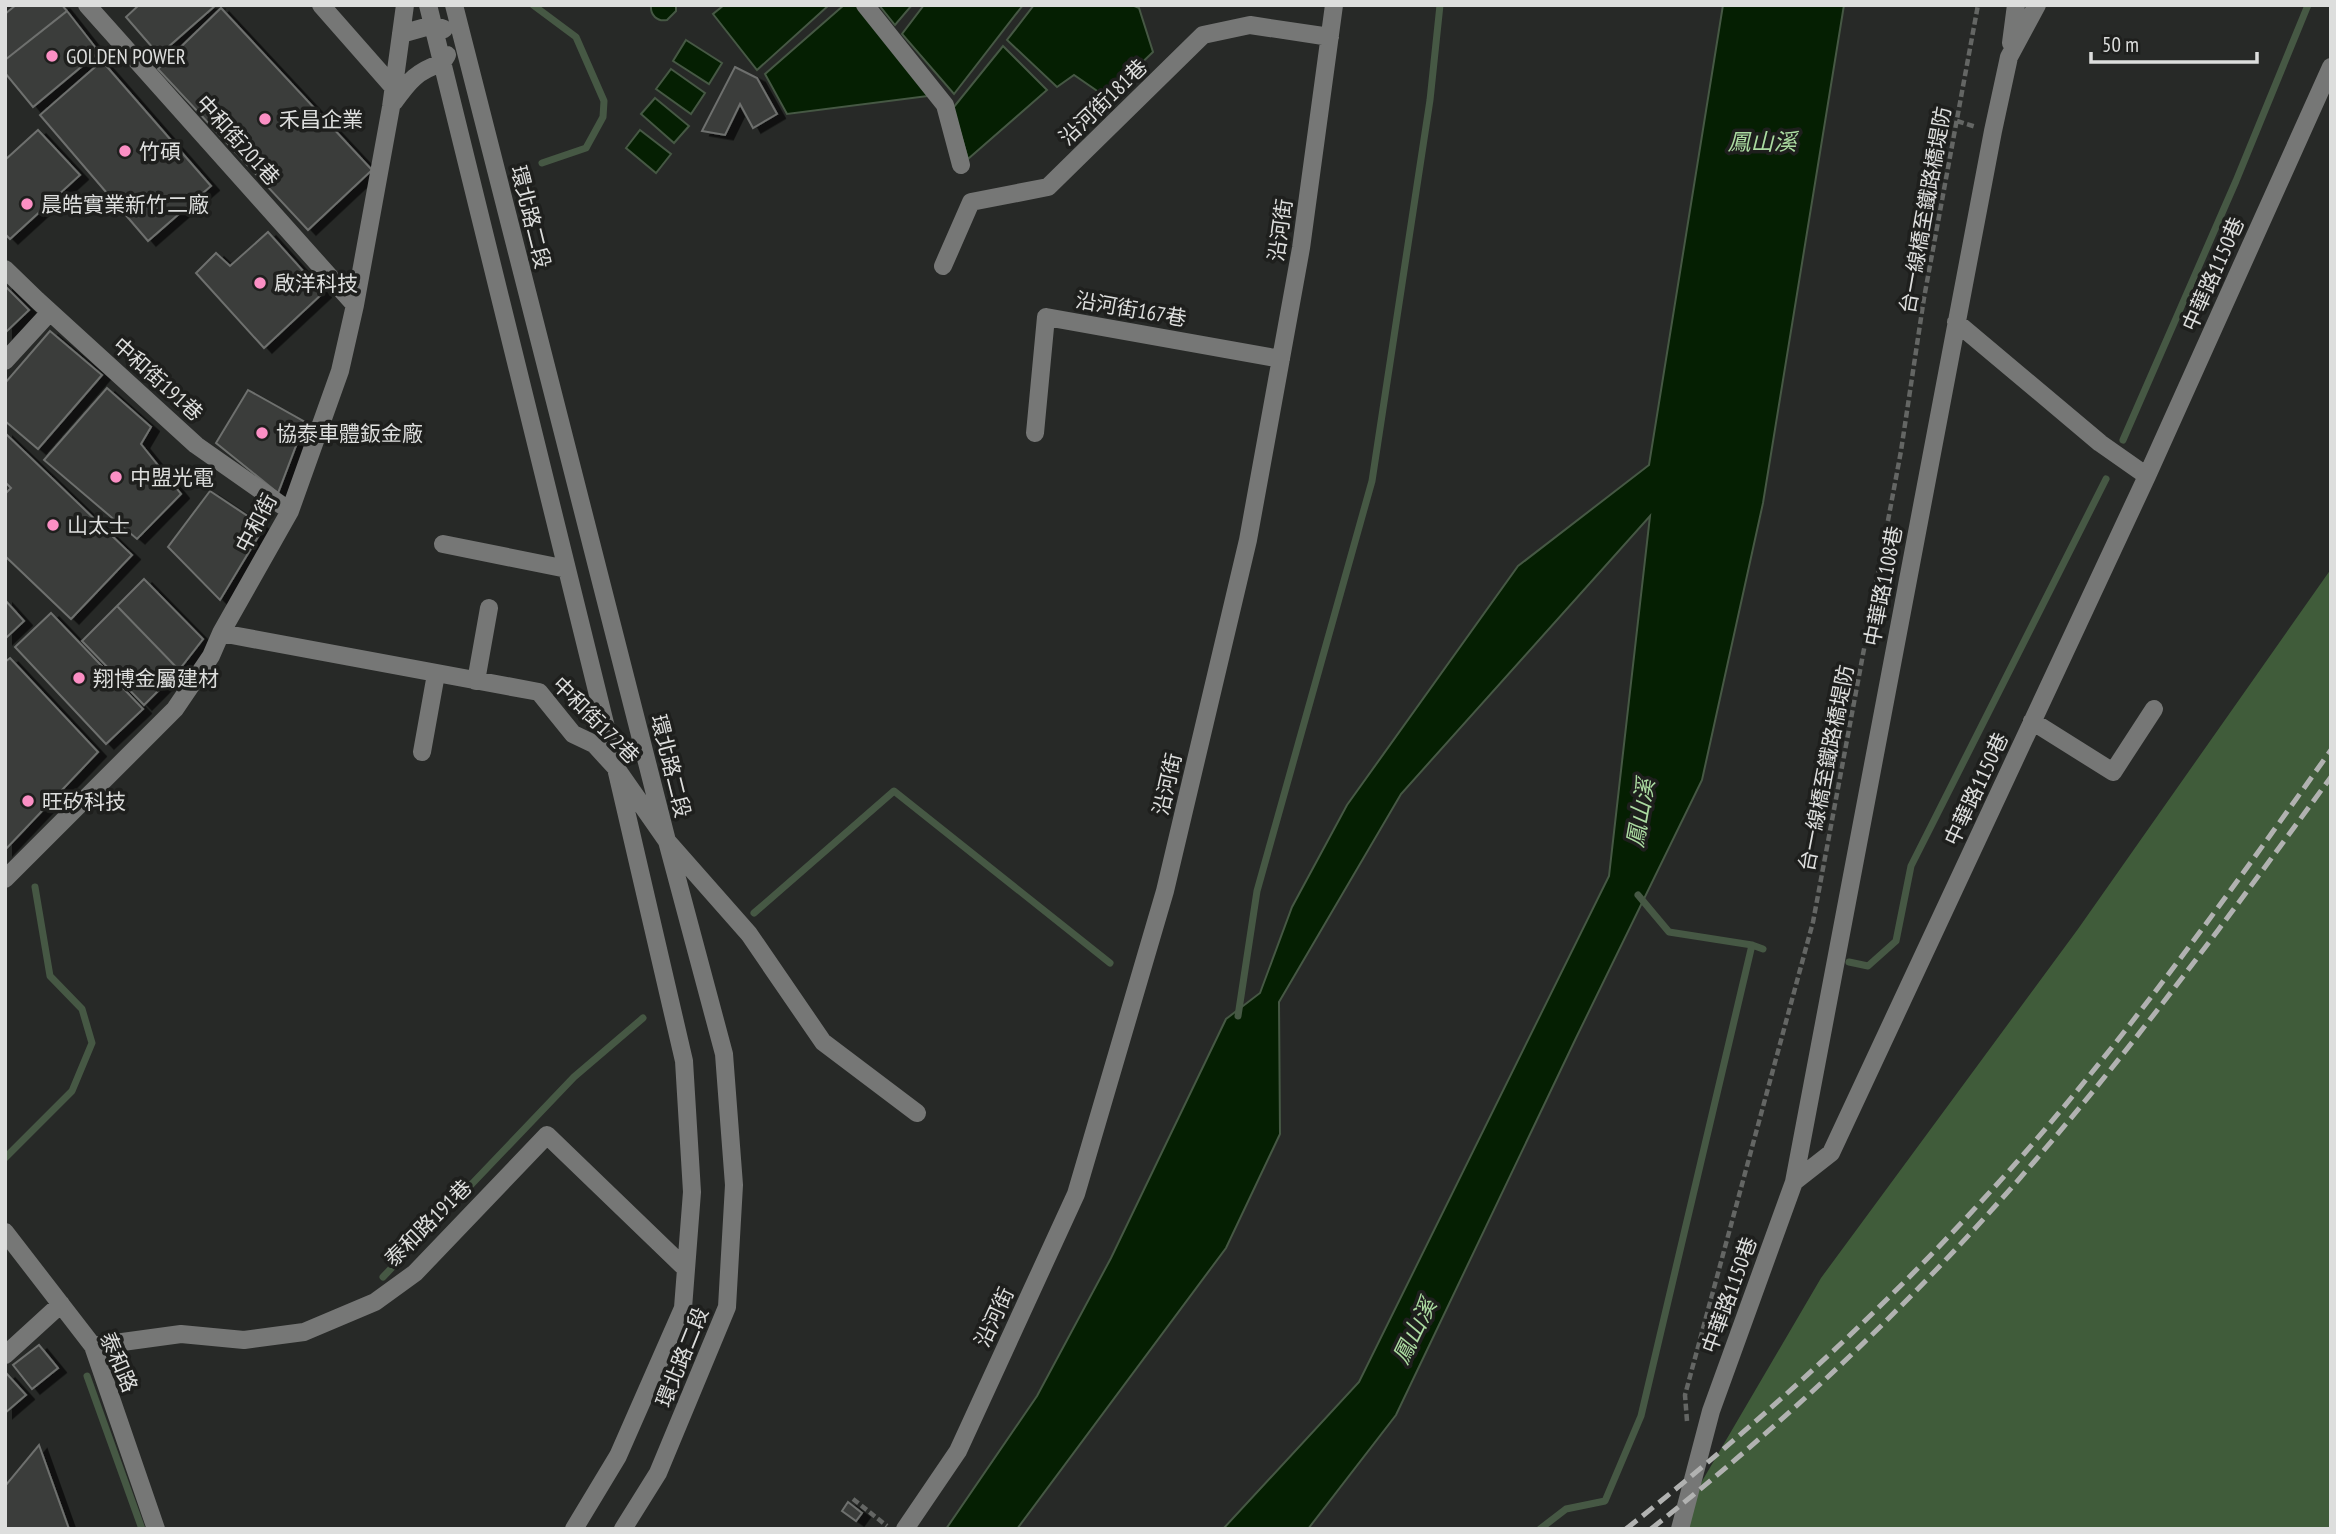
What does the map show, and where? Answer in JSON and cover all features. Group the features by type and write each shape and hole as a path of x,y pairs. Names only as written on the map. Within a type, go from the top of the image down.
{"street":[{"name":"中和街201巷","path":"87,5 355,305"},
{"path":"321,5 394,89"},
{"name":"中和街","path":"5,879 175,709 211,656 290,511 340,371 355,305 394,89 405,5"},
{"name":"環北路二段","path":"428,5 616,768 684,1061 692,1192 683,1308 618,1456 574,1529"},
{"name":"環北路二段","path":"454,5 667,841 724,1054 734,1185 727,1307 658,1473 623,1529"},
{"path":"865,5 945,104 961,165"},
{"name":"沿河街","path":"905,1529 958,1451 1076,1194 1165,891 1248,540 1301,248 1335,5"},
{"path":"2009,57 2017,5"},
{"name":"中華路1108巷","path":"1794,1182 1956,322 2009,57 2037,5"},
{"path":"401,34 433,25 461,35 442,64"},
{"name":"沿河街181巷","path":"943,266 971,202 1048,187 1203,35 1250,25 1330,37"},
{"name":"中和街","path":"391,107 410,79 430,67 442,64"},
{"name":"中華路1150巷","path":"1680,1529 1711,1411 1794,1182 1831,1153 2147,475 2331,68"},
{"name":"中和街191巷","path":"5,269 196,445 290,511"},
{"path":"5,361 50,312"},
{"name":"沿河街167巷","path":"1035,433 1046,317 1281,359"},
{"path":"1956,322 2099,443 2147,475"},
{"path":"443,544 567,569"},
{"path":"476,681 489,608"},
{"name":"中和街172巷","path":"221,634 539,692 573,734 594,744 616,768 667,841 749,934 823,1042 917,1113"},
{"path":"422,752 436,674"},
{"path":"2032,722 2113,772 2154,709"},
{"name":"泰和路191巷","path":"93,1346 181,1334 244,1340 304,1332 375,1302 415,1273 547,1135 686,1269"},
{"name":"泰和路","path":"5,1232 93,1346 156,1529"},
{"path":"5,1355 61,1304"}],"path":[{"name":"台一線橋至鐵路橋堤防","path":"1688,1434 1685,1395 1813,922 1901,451 1924,298 1978,5"},
{"path":"853,1499 891,1529"}],"shaded area":[{"path":"2331,569 2331,1529 1674,1529 1821,1278 2078,929"}],"water":[{"path":"651,5 676,5 676,11 667,20 660,20 653,15"},
{"path":"724,5 829,5 757,70 713,14"},
{"path":"844,5 859,5 928,96 787,114 765,74"},
{"path":"879,5 912,5 895,25"},
{"path":"924,5 1023,5 954,94 902,34"},
{"path":"1034,5 1132,5 1139,8 1153,52 1106,97 1074,75 1057,87 1007,40"},
{"name":"鳳山溪","path":"1723,5 1844,5 1763,503 1702,780 1396,1415 1308,1529 1223,1529 1359,1382 1609,876 1650,516 1401,794 1279,1002 1280,1134 1226,1248 1017,1529 946,1529 1037,1396 1111,1258 1226,1019 1260,993 1292,907 1347,805 1518,566 1649,465"},
{"path":"686,40 722,63 709,84 673,61"},
{"path":"1003,46 1047,90 968,159 953,108"},
{"path":"671,69 705,93 691,114 656,89"},
{"path":"655,98 689,126 674,143 641,114"},
{"path":"640,130 671,154 656,173 626,148"}],"building":[{"path":"16,5 62,5 67,11 5,60 5,14"},
{"path":"139,5 216,5 159,55 126,17"},
{"name":"禾昌企業","path":"221,8 372,170 308,230 158,69"},
{"name":"GOLDEN POWER","path":"67,11 99,52 33,107 5,73 5,60"},
{"name":"竹碩","path":"102,61 211,186 148,241 40,115"},
{"path":"735,67 757,78 777,114 753,128 740,104 725,135 702,131"},
{"name":"晨皓實業新竹二廠","path":"38,130 80,175 10,239 5,234 5,160"},
{"name":"啟洋科技","path":"268,232 323,293 264,348 196,273 216,253 230,266"},
{"path":"5,286 29,310 5,333"},
{"path":"50,331 102,375 38,449 5,421 5,383"},
{"name":"中盟光電","path":"107,388 151,427 141,444 181,494 137,539 44,460"},
{"name":"協泰車體鈑金廠","path":"248,390 305,422 278,493 216,443"},
{"name":"山太士","path":"5,433 132,555 71,619 5,556 5,494 11,488 5,482"},
{"path":"210,491 264,527 220,600 168,547"},
{"path":"144,579 203,639 179,670 117,606"},
{"path":"5,600 24,621 5,639"},
{"path":"117,606 179,670 144,705 82,641"},
{"name":"翔博金屬建材","path":"51,613 143,709 106,744 15,647"},
{"name":"旺矽科技","path":"10,658 98,752 5,850 5,662"},
{"path":"39,1345 58,1368 32,1389 13,1365"},
{"path":"7,1374 26,1395 5,1413 5,1376"},
{"path":"39,1445 69,1529 5,1529 5,1486"},
{"path":"848,1502 862,1513 856,1521 842,1511"}],"waterway":[{"path":"533,5 576,37 604,101 603,117 586,148 542,163"},
{"path":"1238,1016 1257,891 1372,481 1430,100 1440,5"},
{"path":"2123,440 2236,181 2308,5"},
{"path":"1849,962 1868,966 1896,941 1911,866 2106,479"},
{"path":"754,913 894,791 1110,963"},
{"path":"5,1158 72,1091 92,1043 82,1009 50,976 35,887"},
{"path":"1638,895 1669,932 1752,945"},
{"path":"1540,1529 1566,1509 1605,1501 1641,1416 1752,945 1763,949"},
{"path":"383,1277 574,1077 643,1018"},
{"path":"87,1376 142,1529"}],"railway":[{"path":"1626,1529 1731,1442 1833,1351 1977,1206 2064,1107 2143,1007 2331,750"},
{"path":"1651,1529 1803,1400 1898,1309 1989,1213 2149,1021 2331,777"}],"place":[{"name":"GOLDEN POWER","path":"52,56"},
{"name":"禾昌企業","path":"265,119"},
{"name":"竹碩","path":"125,151"},
{"name":"晨皓實業新竹二廠","path":"27,204"},
{"name":"啟洋科技","path":"260,283"},
{"name":"協泰車體鈑金廠","path":"262,433"},
{"name":"中盟光電","path":"116,477"},
{"name":"山太士","path":"53,525"},
{"name":"翔博金屬建材","path":"79,678"},
{"name":"旺矽科技","path":"28,801"}]}
